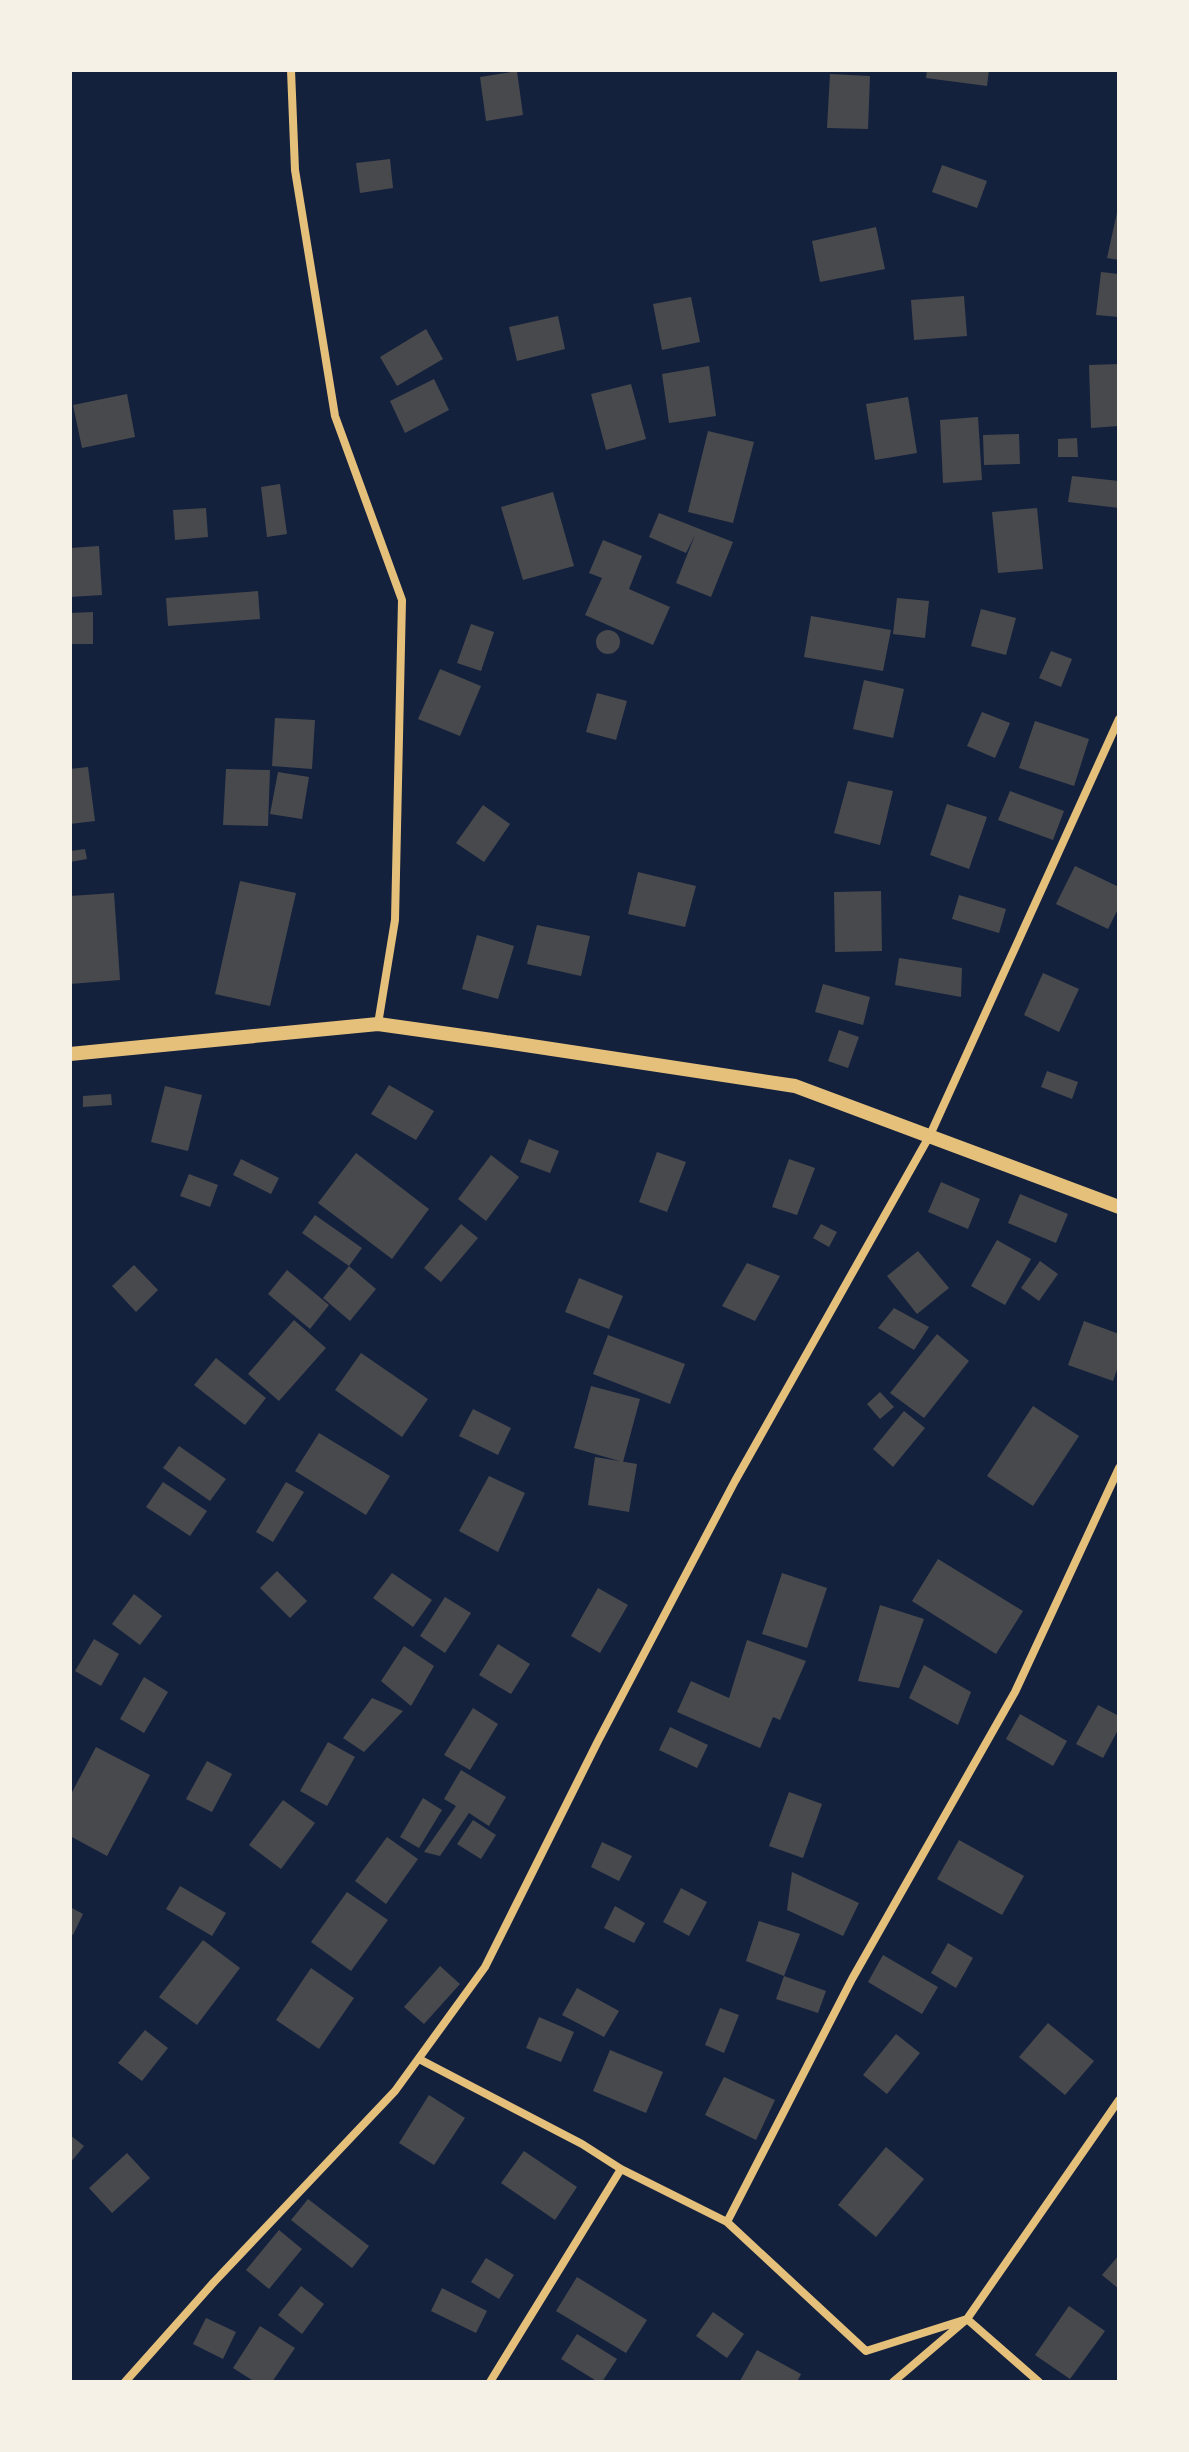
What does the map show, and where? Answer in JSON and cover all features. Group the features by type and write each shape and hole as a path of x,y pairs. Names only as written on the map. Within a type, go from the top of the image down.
{"street":[{"path":"291,70 295,170 335,416 402,600 395,920 378,1024"},
{"path":"125,2382 214,2282 395,2091 485,1967 598,1741 728,1495 930,1135 1119,719"},
{"path":"70,1054 378,1024 795,1086 1119,1207"},
{"path":"727,2222 852,1979 1015,1692 1119,1468"},
{"path":"419,2059 582,2144 621,2169 727,2222 866,2351 967,2319"},
{"path":"893,2382 967,2319 1119,2100"},
{"path":"490,2382 621,2169"},
{"path":"967,2319 1039,2382"}],"building":[{"path":"927,70 989,70 987,86 926,78"},
{"path":"517,71 523,115 486,121 480,77"},
{"path":"830,74 870,76 868,129 827,128"},
{"path":"390,159 393,188 360,193 356,163"},
{"path":"942,165 987,181 977,208 932,192"},
{"path":"1119,208 1119,260 1107,258"},
{"path":"876,227 885,269 820,282 812,241"},
{"path":"1101,272 1119,274 1119,317 1096,315"},
{"path":"964,296 967,336 914,340 911,300"},
{"path":"691,297 700,342 662,350 653,304"},
{"path":"558,316 565,349 517,361 509,327"},
{"path":"426,329 443,359 397,386 380,357"},
{"path":"1119,364 1119,426 1091,428 1089,365"},
{"path":"709,366 716,416 669,423 662,374"},
{"path":"434,379 449,410 405,433 390,401"},
{"path":"631,384 646,439 606,450 591,394"},
{"path":"127,394 135,437 82,448 73,405"},
{"path":"908,397 917,453 875,460 866,404"},
{"path":"978,417 982,480 943,483 940,420"},
{"path":"708,431 754,442 733,523 688,512"},
{"path":"1019,434 1020,464 984,465 983,435"},
{"path":"1077,438 1078,457 1058,457 1058,439"},
{"path":"1072,476 1119,481 1119,508 1068,502"},
{"path":"280,484 287,534 267,537 261,487"},
{"path":"553,492 574,566 523,580 501,507"},
{"path":"206,508 208,537 175,540 173,510"},
{"path":"1037,508 1043,569 998,573 992,512"},
{"path":"659,513 733,542 711,597 676,583 695,535 686,553 649,537"},
{"path":"603,540 642,556 629,589 670,607 653,645 585,615 602,578 589,573"},
{"path":"99,546 102,595 70,597 70,548"},
{"path":"258,591 260,619 168,626 166,598"},
{"path":"897,598 929,601 925,638 893,634"},
{"path":"981,609 1016,618 1006,655 971,646"},
{"path":"93,612 93,644 70,644 70,613"},
{"path":"811,616 891,630 883,671 804,657"},
{"path":"471,624 494,632 481,671 457,663"},
{"path":"608,630 617,633 620,642 617,651 608,654 599,651 596,642 599,633"},
{"path":"1051,651 1072,659 1061,687 1039,678"},
{"path":"440,669 481,686 460,736 418,719"},
{"path":"864,680 904,689 893,738 853,729"},
{"path":"597,693 627,701 616,740 586,732"},
{"path":"982,712 1010,723 995,758 967,746"},
{"path":"275,718 315,720 312,769 272,766"},
{"path":"1035,721 1089,739 1074,786 1019,768"},
{"path":"88,767 95,821 70,824 70,769"},
{"path":"226,769 270,770 268,826 223,825"},
{"path":"278,772 309,777 302,819 270,814"},
{"path":"848,781 893,791 880,845 834,833"},
{"path":"1010,791 1064,811 1053,840 998,820"},
{"path":"947,804 987,817 969,869 930,855"},
{"path":"483,805 510,824 484,862 456,843"},
{"path":"85,849 87,859 70,862 70,851"},
{"path":"1075,866 1119,887 1119,907 1108,929 1056,904"},
{"path":"638,872 696,886 685,927 628,914"},
{"path":"240,881 296,893 270,1006 215,994"},
{"path":"881,891 882,951 835,952 834,892"},
{"path":"114,893 120,980 70,984 70,896"},
{"path":"959,895 1006,909 999,933 952,919"},
{"path":"537,925 590,936 581,976 527,964"},
{"path":"477,935 514,946 498,999 462,989"},
{"path":"899,958 962,968 961,997 895,985"},
{"path":"1043,973 1079,989 1059,1032 1024,1015"},
{"path":"823,984 870,997 863,1025 815,1012"},
{"path":"839,1030 859,1037 848,1068 828,1061"},
{"path":"1047,1071 1078,1082 1072,1099 1041,1087"},
{"path":"389,1085 434,1111 416,1140 371,1114"},
{"path":"165,1086 202,1095 188,1151 151,1142"},
{"path":"111,1094 112,1105 83,1107 83,1096"},
{"path":"529,1139 559,1151 550,1173 520,1162"},
{"path":"657,1152 686,1162 667,1212 639,1202"},
{"path":"356,1153 429,1209 392,1259 318,1203"},
{"path":"491,1155 519,1177 486,1221 458,1199"},
{"path":"241,1159 279,1178 271,1194 233,1175"},
{"path":"789,1159 815,1168 797,1215 772,1207"},
{"path":"189,1174 218,1185 210,1207 180,1196"},
{"path":"941,1182 980,1199 968,1229 928,1212"},
{"path":"1020,1194 1068,1214 1056,1243 1008,1223"},
{"path":"315,1215 362,1248 349,1266 302,1233"},
{"path":"461,1224 478,1238 441,1282 424,1268"},
{"path":"821,1224 837,1232 829,1247 813,1238"},
{"path":"997,1240 1031,1259 1005,1305 971,1286"},
{"path":"918,1251 949,1288 917,1314 887,1276"},
{"path":"1040,1261 1058,1274 1039,1301 1021,1288"},
{"path":"747,1263 780,1276 755,1321 722,1306"},
{"path":"134,1265 158,1290 136,1312 112,1286"},
{"path":"349,1266 376,1289 350,1321 323,1298"},
{"path":"287,1270 329,1305 310,1329 268,1294"},
{"path":"579,1278 623,1296 609,1329 565,1312"},
{"path":"894,1308 929,1327 914,1350 878,1328"},
{"path":"294,1320 326,1348 279,1401 248,1374"},
{"path":"1084,1321 1119,1334 1119,1364 1113,1381 1068,1365"},
{"path":"937,1334 969,1361 924,1418 890,1393"},
{"path":"608,1335 685,1364 670,1404 593,1374"},
{"path":"361,1353 428,1399 402,1437 335,1390"},
{"path":"216,1358 266,1398 245,1425 194,1385"},
{"path":"591,1386 640,1399 623,1462 574,1448"},
{"path":"880,1392 894,1407 880,1419 867,1404"},
{"path":"1033,1406 1079,1436 1033,1506 987,1476"},
{"path":"473,1409 511,1428 498,1455 459,1436"},
{"path":"904,1411 925,1428 893,1467 873,1449"},
{"path":"319,1433 390,1476 366,1515 295,1471"},
{"path":"179,1446 226,1479 210,1501 163,1468"},
{"path":"595,1457 637,1464 629,1512 588,1505"},
{"path":"489,1476 525,1493 498,1552 459,1531"},
{"path":"163,1482 207,1511 190,1536 146,1507"},
{"path":"286,1482 304,1492 273,1542 256,1532"},
{"path":"938,1559 1023,1611 996,1654 912,1601"},
{"path":"277,1571 307,1601 290,1618 260,1588"},
{"path":"392,1573 432,1600 413,1627 373,1598"},
{"path":"782,1573 827,1588 807,1648 762,1634"},
{"path":"598,1588 628,1605 600,1653 571,1636"},
{"path":"134,1594 162,1616 140,1645 112,1624"},
{"path":"445,1597 471,1613 445,1653 420,1636"},
{"path":"880,1605 924,1619 899,1688 858,1681"},
{"path":"94,1639 119,1654 101,1686 75,1671"},
{"path":"747,1640 806,1661 780,1720 773,1717 760,1748 677,1712 691,1681 729,1698"},
{"path":"498,1644 530,1664 511,1694 479,1675"},
{"path":"404,1646 434,1666 411,1706 381,1681"},
{"path":"924,1665 971,1692 958,1725 909,1698"},
{"path":"144,1677 168,1692 144,1733 120,1719"},
{"path":"372,1698 403,1711 364,1752 343,1738"},
{"path":"1098,1705 1119,1716 1119,1728 1103,1758 1076,1744"},
{"path":"473,1708 498,1724 470,1770 444,1755"},
{"path":"1020,1714 1067,1741 1053,1766 1006,1739"},
{"path":"670,1727 708,1745 697,1768 659,1750"},
{"path":"328,1742 355,1757 327,1806 300,1791"},
{"path":"96,1747 150,1775 107,1856 70,1836 70,1796"},
{"path":"207,1761 232,1774 212,1812 186,1799"},
{"path":"461,1770 506,1797 489,1826 469,1813 440,1856 424,1852 456,1806 444,1799"},
{"path":"789,1792 822,1804 803,1858 769,1846"},
{"path":"423,1798 442,1810 419,1848 400,1837"},
{"path":"283,1800 315,1823 281,1869 249,1845"},
{"path":"473,1820 496,1835 481,1859 457,1844"},
{"path":"387,1837 418,1859 386,1904 355,1881"},
{"path":"959,1840 1024,1876 1002,1915 937,1879"},
{"path":"602,1842 632,1856 619,1881 591,1867"},
{"path":"792,1872 859,1903 843,1936 787,1910"},
{"path":"180,1886 226,1913 212,1936 166,1909"},
{"path":"681,1888 707,1902 689,1936 663,1922"},
{"path":"347,1892 388,1920 351,1971 311,1942"},
{"path":"615,1906 645,1923 634,1943 604,1928"},
{"path":"70,1907 83,1914 73,1935 70,1933"},
{"path":"759,1921 800,1934 784,1976 746,1961"},
{"path":"203,1940 240,1968 197,2025 159,1997"},
{"path":"948,1943 973,1958 956,1988 931,1973"},
{"path":"883,1955 938,1987 922,2014 868,1982"},
{"path":"440,1966 460,1984 424,2024 404,2007"},
{"path":"311,1968 354,1998 319,2049 276,2020"},
{"path":"784,1976 826,1991 818,2013 776,1999"},
{"path":"577,1988 619,2011 604,2037 562,2015"},
{"path":"720,2008 739,2015 724,2053 705,2045"},
{"path":"539,2017 574,2032 561,2062 526,2048"},
{"path":"1048,2023 1094,2061 1065,2095 1019,2057"},
{"path":"145,2030 168,2048 142,2081 118,2063"},
{"path":"896,2034 920,2053 887,2094 863,2075"},
{"path":"610,2050 663,2072 646,2113 593,2091"},
{"path":"724,2077 775,2100 756,2140 705,2115"},
{"path":"429,2095 465,2118 434,2165 399,2143"},
{"path":"70,2135 84,2146 70,2163"},
{"path":"886,2147 924,2179 876,2237 838,2205"},
{"path":"524,2151 577,2187 555,2220 501,2183"},
{"path":"127,2153 150,2178 112,2213 89,2188"},
{"path":"308,2199 369,2246 352,2268 291,2220"},
{"path":"279,2230 302,2249 269,2289 246,2270"},
{"path":"1119,2255 1119,2289 1102,2275"},
{"path":"486,2258 514,2275 499,2299 471,2282"},
{"path":"577,2277 647,2320 626,2353 556,2311"},
{"path":"301,2286 324,2304 302,2334 278,2315"},
{"path":"442,2288 487,2311 476,2333 431,2311"},
{"path":"1069,2306 1105,2331 1070,2379 1035,2355"},
{"path":"713,2312 744,2334 727,2358 696,2336"},
{"path":"206,2318 236,2332 223,2359 193,2344"},
{"path":"260,2326 295,2348 272,2382 255,2382 233,2368"},
{"path":"577,2334 617,2359 602,2382 561,2359"},
{"path":"757,2350 801,2374 797,2382 740,2381"}]}
